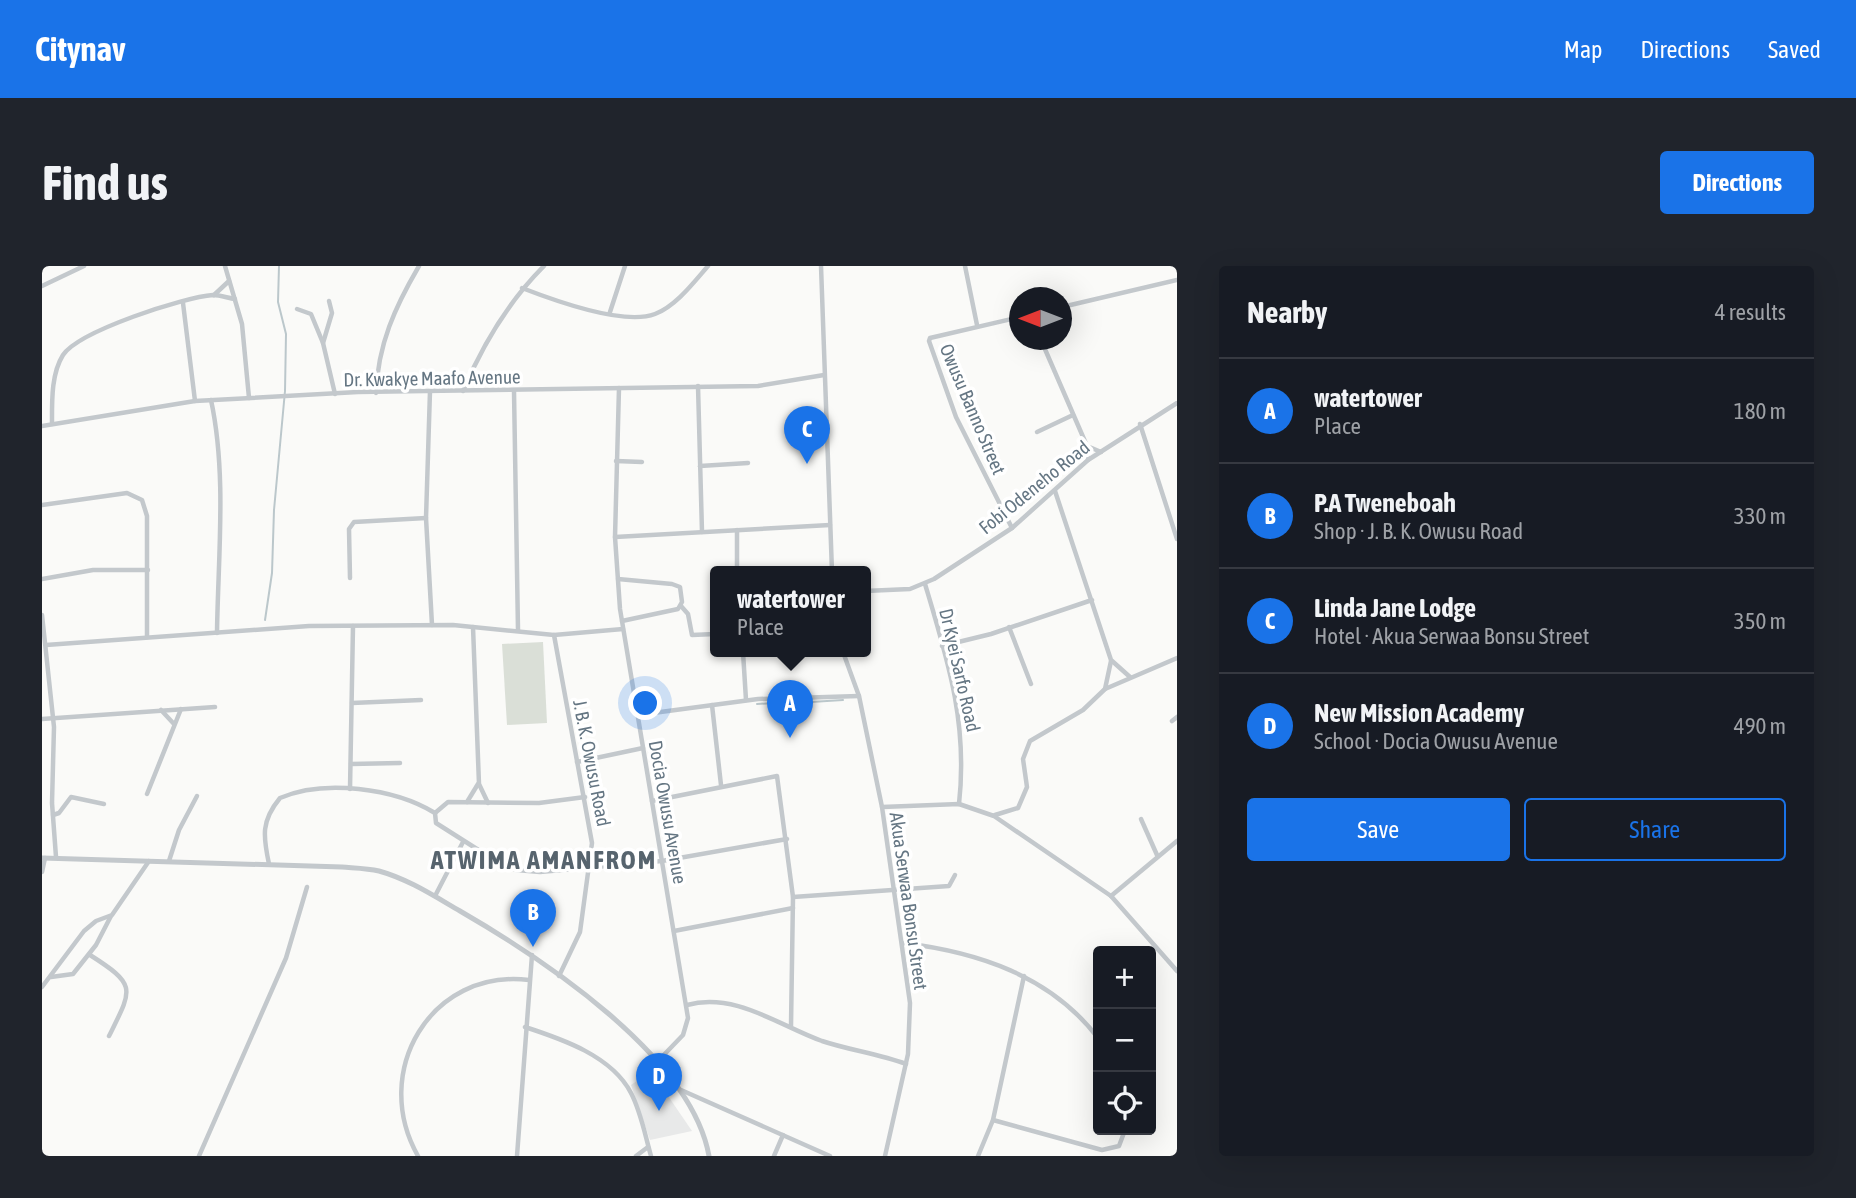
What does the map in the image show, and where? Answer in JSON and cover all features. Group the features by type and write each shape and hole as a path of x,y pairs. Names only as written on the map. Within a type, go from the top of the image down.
{"street":[{"path":"42,286 84,266"},
{"path":"225,266 242,324 249,398"},
{"path":"376,393 379,362 389,322 419,266"},
{"path":"463,391 483,348 522,288 544,266"},
{"path":"610,312 625,266"},
{"path":"522,288 568,304 636,316 656,314 672,303 708,266"},
{"path":"821,266 832,566"},
{"path":"965,266 977,325 1009,319"},
{"path":"1072,305 1177,280"},
{"path":"214,295 229,281"},
{"path":"52,424 57,370 71,345 108,325 183,303 214,295 235,299"},
{"path":"323,343 332,313 329,301"},
{"path":"183,303 195,401"},
{"path":"297,309 311,314 323,343 335,394"},
{"name":"Owusu Banno Street","path":"977,325 930,339 956,417 1012,528"},
{"path":"1045,350 1087,446 1088,460"},
{"name":"Dr. Kwakye Maafo Avenue","path":"42,426 195,401 430,391 768,385 824,375"},
{"path":"698,386 702,532"},
{"name":"Docia Owusu Avenue","path":"619,388 615,537 622,621 687,1006 685,1031 658,1061"},
{"path":"430,391 426,518 432,625"},
{"path":"514,391 518,630"},
{"path":"211,400 216,424 219,496 217,633"},
{"name":"Fobi Odeneho Road","path":"871,591 902,590 925,584 1012,528 1088,460 1140,424 1177,403"},
{"path":"1037,432 1073,415"},
{"path":"1140,424 1177,539"},
{"path":"1087,446 1101,452"},
{"path":"616,461 642,462"},
{"path":"700,466 748,463"},
{"path":"1055,491 1111,660 1105,690"},
{"path":"42,505 127,493 139,497 146,512 147,637"},
{"path":"350,578 349,529 352,523 426,518"},
{"path":"615,537 830,525"},
{"path":"737,530 737,566"},
{"path":"42,579 93,570 148,570"},
{"path":"618,579 676,585 681,590 681,606 688,614 692,635 710,634"},
{"name":"Dr Kyei Sarfo Road","path":"925,584 943,646 962,732 964,763 959,804"},
{"path":"943,646 1092,600"},
{"path":"622,621 681,606"},
{"path":"42,617 53,717 52,797 56,857"},
{"path":"46,645 280,627 432,625 554,635 623,629"},
{"path":"350,789 353,626"},
{"path":"473,627 479,784 488,803"},
{"path":"1009,627 1031,684"},
{"name":"J. B. K. Owusu Road","path":"554,635 592,834 591,870 580,932 559,976"},
{"path":"743,657 746,700"},
{"name":"Akua Serwaa Bonsu Street","path":"845,657 859,695 882,807 903,943 911,1019 906,1064 885,1156"},
{"path":"994,816 1018,808 1027,788 1023,759 1030,741 1083,710 1105,690 1177,658"},
{"path":"1111,660 1131,678"},
{"path":"638,715 746,700 859,695"},
{"path":"352,704 421,700"},
{"path":"712,705 721,785"},
{"path":"42,719 160,709 215,708"},
{"path":"160,709 174,724"},
{"path":"147,794 181,709"},
{"path":"577,762 643,748"},
{"path":"351,764 400,763"},
{"path":"652,801 721,785 777,776 793,897 792,1026"},
{"path":"467,802 479,784"},
{"path":"269,864 263,828 267,815 280,798 350,789 390,793 435,813"},
{"path":"169,861 176,836 197,796"},
{"path":"42,797 52,797"},
{"path":"53,815 60,813 71,797 104,804"},
{"path":"435,813 447,802 540,803 585,797"},
{"path":"882,807 959,804 994,816 1111,896 1177,971"},
{"path":"435,813 436,823 463,842 516,870 591,870 662,861 787,839"},
{"path":"1141,819 1157,855"},
{"path":"1111,896 1177,841"},
{"path":"435,896 463,842"},
{"path":"42,872 44,858 56,857 375,870 435,896 532,955 608,1015 658,1061 681,1090 700,1124 709,1156"},
{"path":"50,977 71,975 90,955 112,915 149,860"},
{"path":"793,897 949,886 955,875"},
{"path":"199,1156 286,958 307,887"},
{"path":"674,931 793,908"},
{"path":"42,987 63,955 90,925 112,915"},
{"path":"903,943 961,953 1024,976 1044,986 1067,1005 1093,1033"},
{"path":"90,955 121,976 127,991 127,1000 109,1036"},
{"path":"517,1156 532,955"},
{"path":"978,1156 993,1120 1024,976"},
{"path":"418,1156 408,1133 402,1093 408,1056 421,1027 455,995 476,983 503,978 529,980"},
{"path":"687,1006 713,1001 792,1026 820,1040 906,1064"},
{"path":"525,1027 582,1050 617,1075 634,1099 651,1156"},
{"path":"681,1090 830,1156"},
{"path":"993,1120 1102,1150 1118,1146 1123,1135"},
{"path":"774,1156 783,1135"},
{"path":"636,1156 648,1147"}],"shaded area":[{"path":"543,642 547,723 507,725 502,644"},
{"path":"651,1071 692,1131 650,1140 631,1085"}],"waterway":[{"path":"265,620 272,573 274,510 285,391 286,334 278,302 279,266"},
{"path":"811,702 843,700"},
{"path":"790,702 806,702"},
{"path":"757,704 775,703"}],"place":[{"name":"Linda Jane Lodge","path":"807,464"},
{"name":"watertower","path":"790,738"},
{"name":"P.A Tweneboah","path":"533,947"},
{"name":"New Mission Academy","path":"659,1111"}],"district":[{"name":"ATWIMA AMANFROM","path":"544,860"}]}
